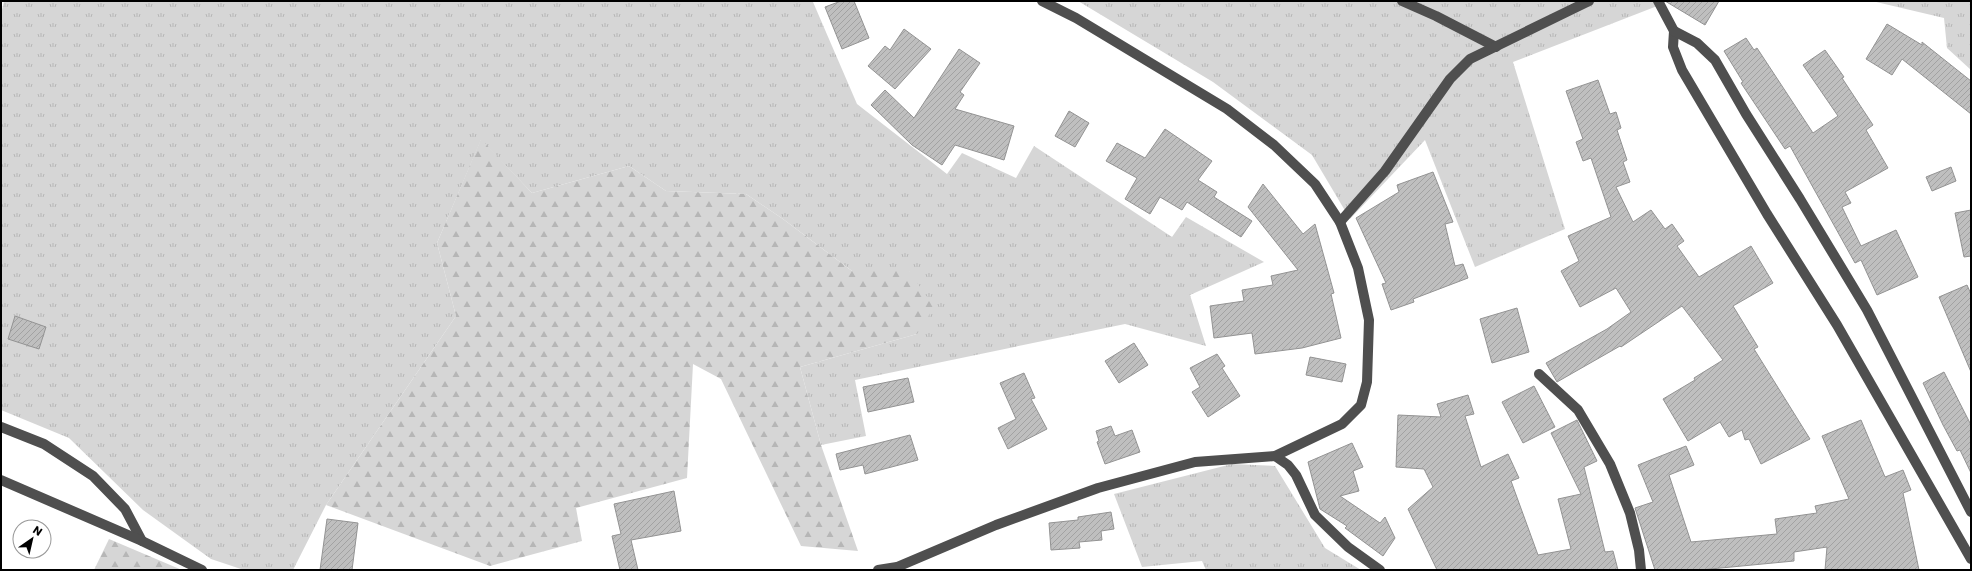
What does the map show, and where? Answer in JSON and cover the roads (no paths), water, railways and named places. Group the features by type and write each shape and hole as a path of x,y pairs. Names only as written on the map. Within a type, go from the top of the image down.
{"street":[{"path":"878,570 897,567 996,525 1098,488 1195,462 1275,456 1342,424 1361,405 1367,382 1369,320 1358,268 1340,222 1315,184 1274,144 1227,109 1076,18 1042,1"},
{"path":"1402,1 1436,16 1496,48"},
{"path":"1340,222 1385,171 1450,79 1470,59 1496,48 1589,1"},
{"path":"1658,1 1674,31 1673,47 1682,70 1767,214 1837,325 1971,559"},
{"path":"1674,31 1697,43 1715,60 1746,114 1800,199 1867,310 1971,512"},
{"path":"1539,374 1578,410 1610,464 1630,513 1639,550 1641,570"},
{"path":"1,427 44,444 93,476 125,509 142,541"},
{"path":"1275,456 1288,465 1296,475 1315,515 1348,547 1380,570"},
{"path":"1,480 142,541 202,570"}]}
